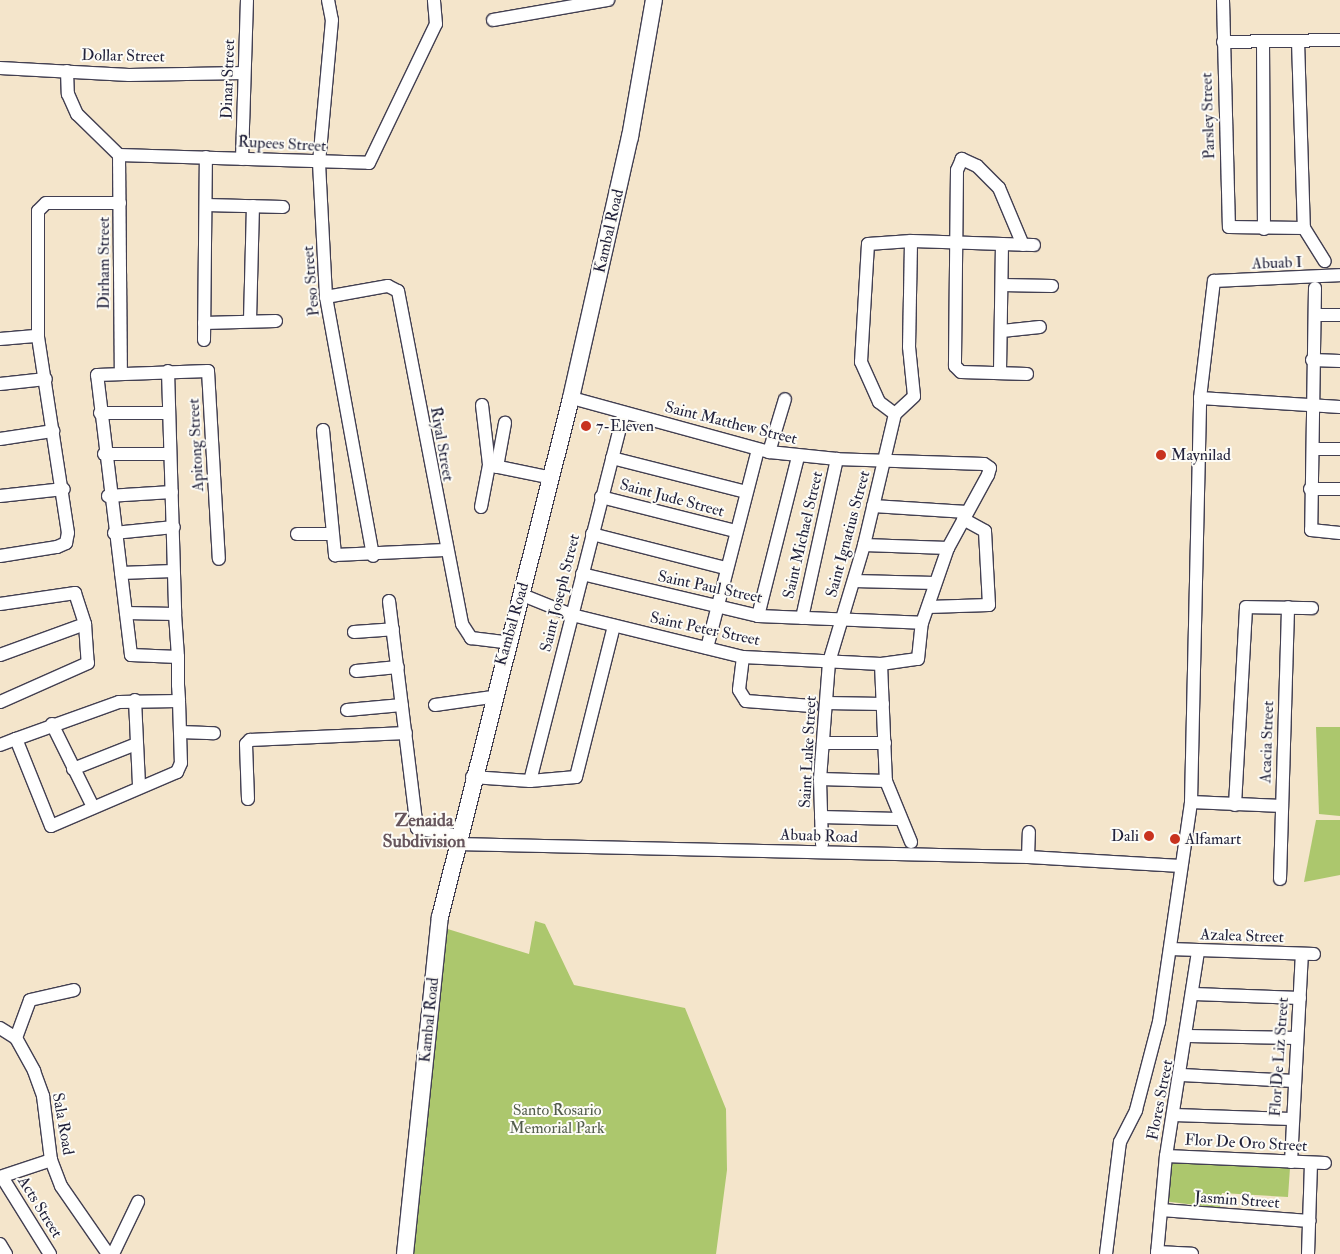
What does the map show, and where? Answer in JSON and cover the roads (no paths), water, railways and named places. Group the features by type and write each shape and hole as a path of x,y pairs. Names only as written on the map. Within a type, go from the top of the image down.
{"main road":[{"name":"Kambal Road","path":"405,1254 440,917 492,697 552,478 571,398 630,137 654,0"}],"street":[{"name":"Dinar Street","path":"242,158 247,0"},
{"name":"Peso Street","path":"328,0 332,20 318,163 326,298 373,556"},
{"name":"Rupees Street","path":"120,155 242,158 318,163 370,162 436,24 434,0"},
{"path":"493,20 608,0"},
{"name":"Parsley Street","path":"1223,0 1228,224 1232,229 1264,229"},
{"path":"1223,42 1340,40"},
{"path":"1263,41 1264,229 1304,228"},
{"path":"1298,41 1304,228 1325,261"},
{"name":"Dollar Street","path":"0,68 67,71 244,72"},
{"path":"67,71 68,94 77,114 120,155"},
{"name":"Dirham Street","path":"120,155 121,371"},
{"path":"204,340 206,157"},
{"path":"911,241 909,347 914,396 895,414 879,402 861,362 868,244 911,241 956,244 1029,244 999,188 966,159 957,170 956,244 953,355 961,372 1000,371 1027,374"},
{"path":"0,556 66,543 64,489 38,336 41,206 120,203"},
{"path":"206,205 282,207"},
{"path":"250,320 253,206"},
{"path":"1000,371 1002,244"},
{"name":"Abuab I","path":"1200,398 1214,281 1340,275"},
{"path":"1002,285 1052,286"},
{"name":"Riyal Street","path":"326,298 388,286 398,291 445,550 465,632 478,640 506,642"},
{"path":"1315,288 1316,315 1312,360 1311,407 1310,489 1312,532 1340,533"},
{"path":"1316,315 1340,315"},
{"path":"204,324 250,320 276,321"},
{"path":"1002,331 1040,327"},
{"path":"0,339 38,336"},
{"path":"1312,360 1340,361"},
{"path":"16,739 51,826 139,785 177,772 181,763 178,657 175,614 174,528 169,454 168,371 121,371 97,375 108,496 121,573 132,657 178,657"},
{"name":"Apitong Street","path":"168,371 208,371 219,559"},
{"path":"0,384 46,379"},
{"name":"Saint Matthew Street","path":"571,398 764,450 798,457 837,459 886,458 990,468 965,516"},
{"path":"1106,1254 1117,1156 1136,1110 1159,1022 1191,802 1200,398 1311,407 1340,407"},
{"path":"707,648 734,531 746,492 785,400"},
{"path":"482,405 493,466"},
{"path":"100,413 168,413"},
{"name":"Saint Joseph Street","path":"530,781 624,413"},
{"name":"Saint Ignatius Street","path":"829,662 864,545 895,414"},
{"path":"480,507 505,423"},
{"path":"323,430 335,555 373,556 445,550"},
{"path":"0,439 53,431"},
{"path":"1312,448 1340,449"},
{"path":"104,454 169,454"},
{"path":"758,616 798,457"},
{"path":"612,458 746,492"},
{"name":"Saint Michael Street","path":"802,618 837,459"},
{"path":"493,466 552,478"},
{"path":"1310,489 1340,488"},
{"path":"0,496 64,489"},
{"path":"108,496 172,492"},
{"name":"Saint Jude Street","path":"602,497 734,531"},
{"path":"874,506 965,516 985,531 989,605 928,607"},
{"path":"922,623 948,548 965,516"},
{"path":"114,533 174,528"},
{"path":"297,534 332,534"},
{"path":"592,534 725,568"},
{"path":"864,545 948,548"},
{"path":"121,573 174,571"},
{"name":"Saint Paul Street","path":"582,574 758,616 922,623"},
{"path":"854,581 936,584"},
{"path":"0,604 73,593 84,624 88,665 0,702"},
{"name":"Saint Peter Street","path":"520,594 572,615 743,658 881,664 920,656 922,623"},
{"path":"248,799 246,744 250,740 406,733 389,601"},
{"path":"1235,805 1246,607 1312,608"},
{"name":"Acacia Street","path":"1280,879 1288,607"},
{"path":"126,613 175,614"},
{"path":"0,655 84,624"},
{"path":"472,777 530,781 570,780 580,773 614,626"},
{"path":"354,632 393,629"},
{"path":"743,658 742,698 812,706"},
{"name":"Saint Luke Street","path":"822,844 820,779 829,662"},
{"path":"881,664 886,781 898,819 911,842"},
{"path":"356,672 398,667"},
{"path":"435,705 492,697"},
{"path":"0,746 52,724 135,700 179,701"},
{"path":"135,700 139,785"},
{"path":"826,703 883,704"},
{"path":"347,710 402,705"},
{"path":"52,724 93,807"},
{"path":"180,732 214,734"},
{"name":"Abuab Road","path":"406,733 416,828 457,840 1028,857 1181,866"},
{"path":"824,743 885,743"},
{"path":"73,769 136,744"},
{"path":"820,779 886,781"},
{"path":"1191,802 1282,806"},
{"path":"821,817 898,819"},
{"path":"1028,857 1029,832"},
{"name":"Azalea Street","path":"1170,949 1198,952 1308,954"},
{"name":"Flores Street","path":"1157,1253 1166,1156 1182,1076 1198,952"},
{"name":"Flor De Liz Street","path":"1291,1162 1290,1119 1300,998 1308,954"},
{"path":"0,1028 16,1038 30,1000 74,990"},
{"path":"1194,994 1300,998"},
{"path":"1188,1036 1297,1038"},
{"name":"Sala Road","path":"16,1038 43,1096 51,1160 61,1186 108,1254"},
{"path":"1182,1076 1294,1081"},
{"path":"1174,1115 1290,1119"},
{"name":"Flor De Oro Street","path":"1166,1156 1325,1163"},
{"path":"1,1177 51,1160"},
{"path":"1308,1254 1311,1163"},
{"name":"Acts Street","path":"1,1177 50,1254"},
{"path":"113,1254 138,1202"},
{"name":"Jasmin Street","path":"1161,1210 1310,1221"},
{"path":"0,1244 6,1254"},
{"path":"1157,1253 1192,1254"}],"place":[{"name":"7-Eleven","path":"586,426"},
{"name":"Maynilad","path":"1161,455"},
{"name":"Dali","path":"1149,836"},
{"name":"Alfamart","path":"1175,839"}],"district":[{"name":"Zenaida Subdivision","path":"424,832"}],"park label":[{"name":"Santo Rosario Memorial Park","path":"557,1119"}]}
